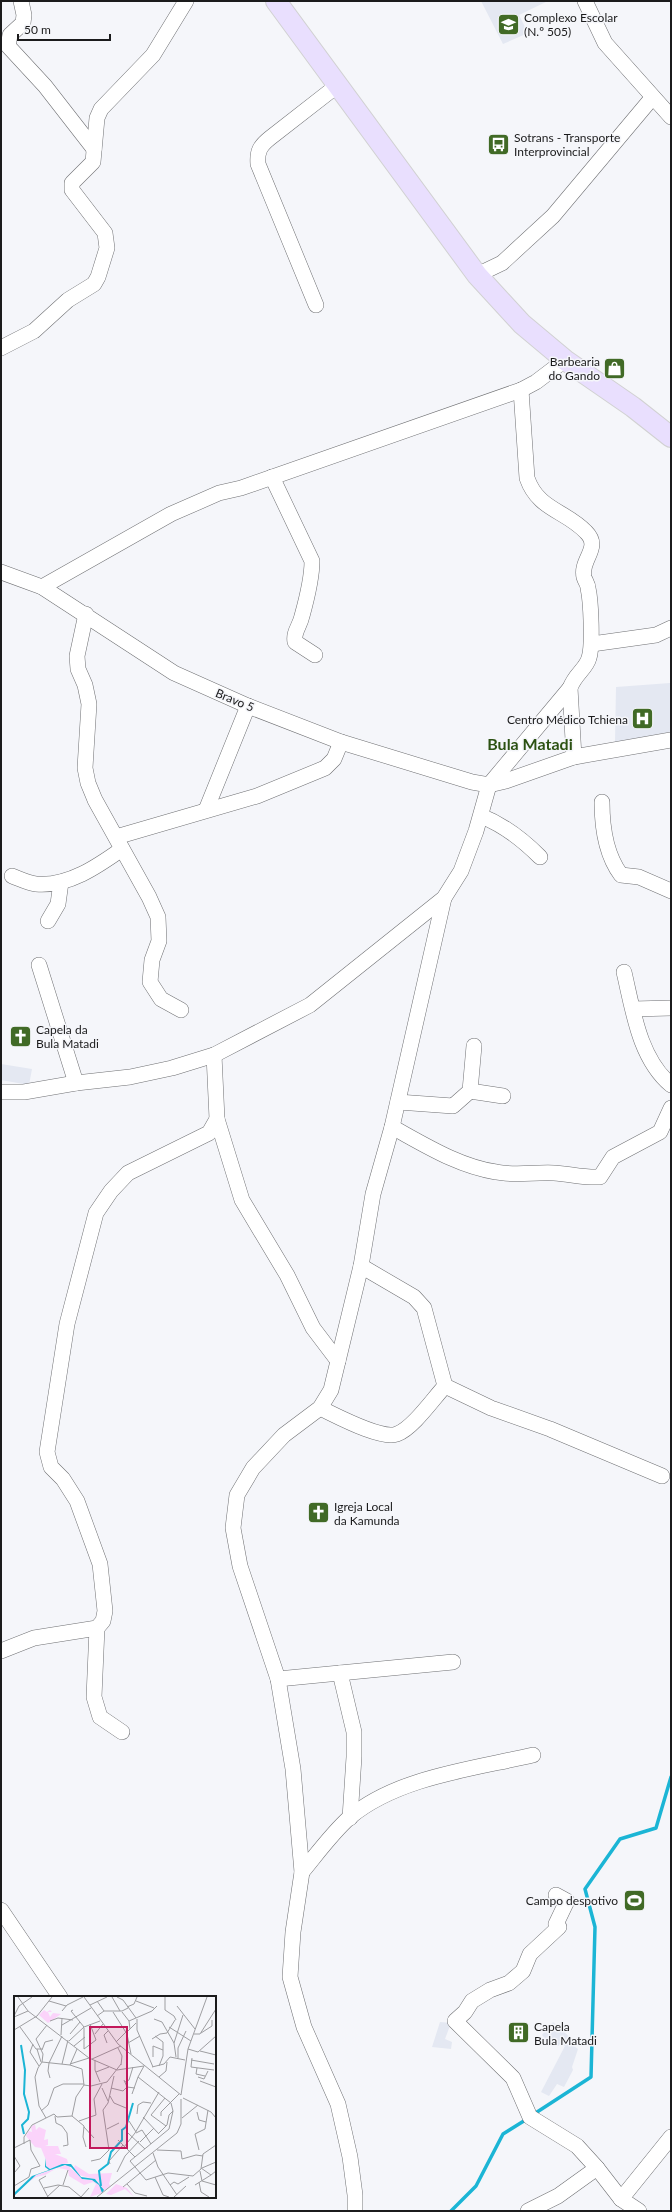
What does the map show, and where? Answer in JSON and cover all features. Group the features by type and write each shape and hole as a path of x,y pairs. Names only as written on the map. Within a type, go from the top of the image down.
{"main road":[{"path":"276,1 478,275 522,324 565,360 633,407 671,437"}],"street":[{"path":"21,1 24,14 23,23 10,35 8,46 45,86 94,149"},
{"path":"1,348 34,331 68,300 94,284 98,277 107,248 105,233 72,190 72,183 75,178 93,162 97,118 101,109 153,55 186,1"},
{"path":"585,1 605,43 652,98 670,113"},
{"path":"316,305 258,164 258,154 260,146 338,85"},
{"path":"478,275 502,263 553,216 652,98"},
{"path":"42,587 171,514 219,493 272,477 521,390 536,382 565,360"},
{"path":"1,1092 24,1092 76,1082 130,1077 172,1068 214,1055 310,1005 444,898 461,871 481,816 489,784 570,688 574,677 586,665 592,644 588,586 584,576 584,566 592,549 592,541 586,531 540,500 531,490 528,478 521,390"},
{"path":"272,477 312,561 312,575 302,618 294,638 295,642 315,655"},
{"name":"Bravo 5","path":"1,572 42,587 86,614 174,673 248,706 341,742 472,782 489,784 506,781 574,757 671,740"},
{"path":"86,614 77,656 78,670 85,685 89,704 85,768 88,783 95,800 149,897 158,917 159,941 152,960 150,982 161,999 181,1010"},
{"path":"592,644 656,635 671,628"},
{"path":"570,688 574,757"},
{"path":"206,810 248,706"},
{"path":"12,876 35,884 61,882 86,872 119,843 206,810 257,796 325,768 334,759 341,742"},
{"path":"602,802 602,822 614,865 622,875 639,877 671,891"},
{"path":"481,816 497,822 514,834 540,857"},
{"path":"48,921 58,904 61,882"},
{"path":"359,2209 350,2157 338,2104 304,2027 290,1977 293,1932 302,1872 293,1769 278,1679 240,1566 232,1528 237,1495 253,1468 284,1435 320,1408 331,1390 361,1266 373,1194 398,1102 444,898"},
{"path":"39,965 76,1082"},
{"path":"624,972 633,1010 649,1058 671,1085"},
{"path":"633,1010 671,1008"},
{"path":"398,1102 453,1106 470,1091 474,1046"},
{"path":"214,1055 217,1119 242,1200 287,1275 313,1328 338,1361"},
{"path":"470,1091 503,1096"},
{"path":"392,1127 446,1157 472,1167 497,1173 531,1172 560,1174 580,1178 600,1177 613,1157 660,1132 671,1108"},
{"path":"122,1732 100,1717 94,1697 97,1628 103,1621 105,1611 100,1564 77,1501 63,1479 51,1467 47,1452 67,1324 96,1213 111,1191 128,1174 209,1133 217,1119"},
{"path":"361,1266 414,1298 424,1308 445,1386 491,1408 550,1429 662,1476"},
{"path":"320,1408 387,1435 398,1434 407,1427 445,1386"},
{"path":"1,1651 34,1638 97,1628"},
{"path":"278,1679 453,1662"},
{"path":"340,1673 354,1732 350,1818"},
{"path":"302,1872 350,1818 373,1801 399,1788 533,1755"},
{"path":"556,1895 566,1901 556,1924 559,1927 530,1954 523,1971 509,1983 490,1990 472,2001 465,2012 455,2021 513,2078 530,2117 577,2146 598,2168 621,2199 639,2211"},
{"path":"1,1910 59,1996"},
{"path":"621,2199 671,2137"},
{"path":"528,2211 558,2196 598,2168"}],"shaded area":[{"name":"Complexo Escolar (N.º 505)","path":"481,1 548,1 519,15 528,33 503,44"},
{"name":"Centro Médico Tchiena","path":"670,683 671,732 615,742 616,687"},
{"path":"1,1064 32,1069 29,1085 1,1080"},
{"path":"440,2022 451,2023 445,2039 452,2042 451,2049 432,2047"},
{"path":"553,2022 575,2042 574,2046 578,2049 572,2067 573,2070 564,2087 557,2084 549,2096 541,2092 565,2046 561,2043 558,2046 554,2041 552,2045 542,2035"}],"waterway":[{"path":"534,2114 591,2077 595,1927 585,1889 620,1839 656,1828 671,1777"},
{"path":"451,2211 476,2186 503,2134 527,2119"}],"place":[{"name":"Complexo Escolar (N.º 505)","path":"508,24"},
{"name":"Sotrans - Transporte Interprovincial","path":"498,144"},
{"name":"Barbearia do Gando","path":"615,368"},
{"name":"Centro Médico Tchiena","path":"643,719"},
{"name":"Capela da Bula Matadi","path":"21,1036"},
{"name":"Igreja Local da Kamunda","path":"318,1513"},
{"name":"Campo despotivo","path":"634,1900"},
{"name":"Capela Bula Matadi","path":"519,2033"}],"district":[{"name":"Bula Matadi","path":"530,743"}]}
